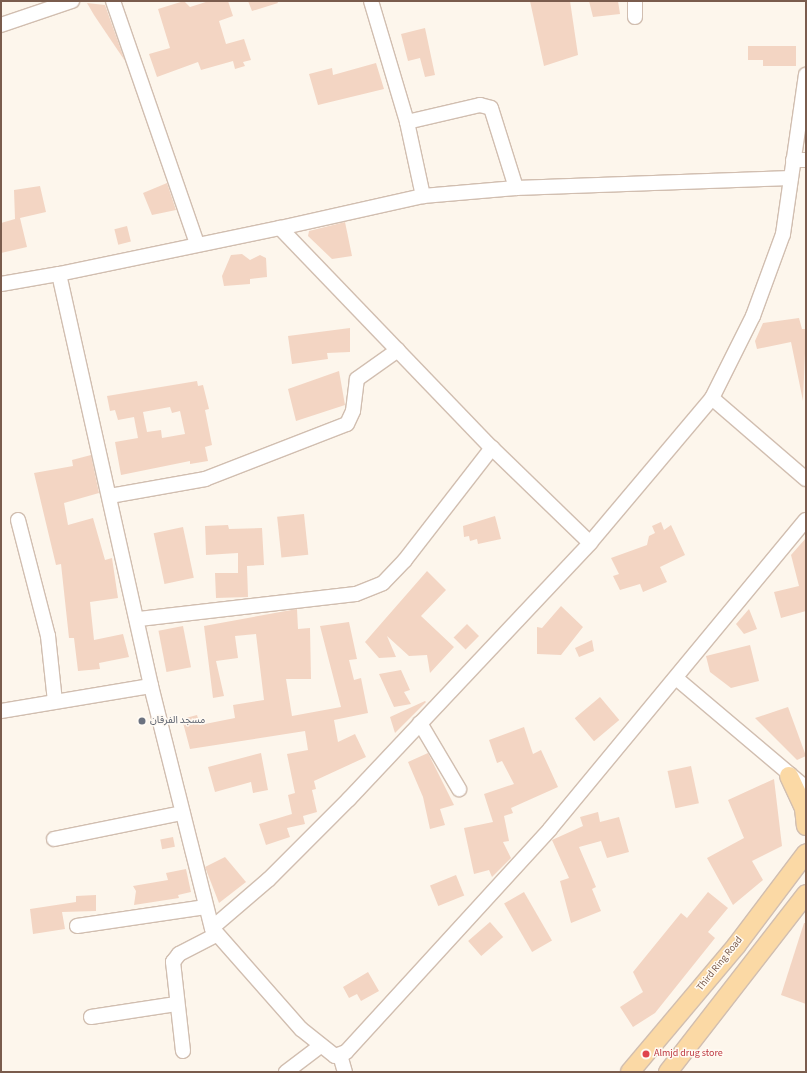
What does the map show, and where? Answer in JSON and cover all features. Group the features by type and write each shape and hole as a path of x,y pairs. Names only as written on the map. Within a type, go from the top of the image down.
{"main road":[{"path":"797,778 804,808 806,826"},
{"name":"Third Ring Road","path":"630,1072 736,946 806,853"},
{"path":"668,1072 806,894"}],"street":[{"path":"1,25 58,3 72,1"},
{"path":"113,1 196,244"},
{"path":"371,1 407,122 423,196"},
{"path":"634,1 635,17"},
{"path":"183,1051 176,1004 175,958 214,932 269,879 420,723 590,543 712,398 772,270 783,234 791,178 800,160 806,74"},
{"path":"407,122 480,105 491,108 516,188"},
{"path":"1,284 58,274 196,244 280,228 423,196 516,188 791,178"},
{"path":"280,228 492,448 590,543"},
{"path":"58,274 139,619 151,686 182,814 214,932 270,997 319,1046 331,1054 340,1055"},
{"path":"110,496 205,479 347,424 353,411 357,379 398,350"},
{"path":"712,398 806,479"},
{"path":"139,619 356,594 383,583 405,560 492,448"},
{"path":"18,520 48,636 55,702"},
{"path":"340,1055 550,829 806,520"},
{"path":"676,678 797,778 806,788"},
{"path":"1,711 151,686"},
{"path":"420,723 459,789"},
{"path":"54,839 182,814"},
{"path":"77,926 206,907"},
{"path":"91,1017 176,1004"},
{"path":"286,1072 319,1046"},
{"path":"340,1055 345,1072"}],"building":[{"path":"184,1 190,7 209,1 228,1 233,16 219,21 226,44 244,39 251,60 243,62 245,66 235,69 233,61 201,70 198,62 157,77 149,54 170,48 158,9"},
{"path":"248,1 277,1 278,3 252,11"},
{"path":"530,1 570,1 578,55 544,66"},
{"path":"589,1 618,1 620,14 593,17"},
{"path":"87,3 105,5 125,61 94,15"},
{"path":"425,28 435,75 425,77 420,58 408,61 401,34"},
{"path":"748,46 796,46 796,66 763,66 763,60 748,60"},
{"path":"376,63 384,89 318,105 309,74 332,68 333,75"},
{"path":"167,183 176,210 152,215 143,193"},
{"path":"40,186 46,212 20,218 27,247 1,253 1,223 15,219 14,190"},
{"path":"345,222 352,256 332,259 308,236 309,231"},
{"path":"127,226 131,242 118,245 114,229"},
{"path":"242,254 250,260 260,255 266,258 267,277 250,279 250,284 224,286 222,276 231,255"},
{"path":"799,318 802,329 806,329 803,401 791,342 757,349 755,341 763,323"},
{"path":"350,328 350,352 327,353 328,359 292,364 288,336"},
{"path":"339,371 345,405 296,421 288,389"},
{"path":"197,381 198,386 203,385 209,409 205,410 212,445 205,447 208,461 190,464 190,461 121,475 115,442 138,438 134,417 118,420 115,410 110,411 107,396","holes":["170,407 172,413 180,411 185,434 162,438 161,430 147,432 143,412"]},
{"path":"91,455 99,493 64,503 68,525 93,518 105,560 112,558 118,598 90,602 94,640 123,634 129,657 99,663 100,669 78,671 74,638 69,638 61,564 56,565 34,473 73,466 72,460"},
{"path":"304,514 308,555 281,558 277,517"},
{"path":"495,516 501,539 478,544 477,539 470,541 469,536 464,537 463,526"},
{"path":"661,522 664,530 671,525 685,555 660,567 667,582 643,592 640,584 620,590 613,576 619,574 611,558 647,545 649,536 655,533 652,526"},
{"path":"228,525 229,529 262,528 264,565 247,566 248,597 216,598 215,573 238,573 238,553 206,555 205,526"},
{"path":"183,527 194,578 164,584 154,533"},
{"path":"806,538 806,611 781,618 774,592 799,586 791,555"},
{"path":"427,571 446,590 421,616 454,647 430,673 427,655 409,656 387,636 396,657 379,658 365,642"},
{"path":"561,606 583,627 561,655 537,654 537,627 542,628"},
{"path":"297,609 298,629 310,628 311,679 286,679 292,716 341,707 320,626 349,622 357,659 349,660 354,680 361,678 368,713 334,720 338,742 355,734 366,757 314,781 316,789 312,790 317,812 303,816 305,824 287,828 290,837 266,845 259,824 292,814 288,795 295,793 287,754 308,750 305,731 190,749 182,719 197,715 200,725 235,718 233,705 264,700 256,634 235,636 238,658 216,661 224,696 213,698 204,626"},
{"path":"749,609 757,629 744,634 736,624"},
{"path":"467,624 479,636 466,649 454,637"},
{"path":"183,626 191,667 166,672 158,631"},
{"path":"592,640 594,651 579,657 575,648"},
{"path":"750,645 759,681 731,688 710,672 706,656"},
{"path":"401,670 410,690 404,692 411,704 394,707 379,674"},
{"path":"600,697 619,720 594,741 575,718"},
{"path":"425,701 426,702 395,733 390,717"},
{"path":"788,707 806,756 797,760 755,718"},
{"path":"524,727 533,754 541,750 558,787 511,808 513,813 504,816 509,841 503,842 511,858 492,877 489,870 474,874 464,828 493,822 484,794 514,784 502,761 497,763 489,740"},
{"path":"261,753 268,790 253,793 251,782 215,792 208,767"},
{"path":"428,753 454,805 440,809 445,825 430,829 423,797 408,762"},
{"path":"691,766 699,803 675,808 668,771"},
{"path":"774,779 782,846 752,861 763,880 733,905 707,858 744,838 728,800"},
{"path":"598,812 600,822 619,817 629,852 607,858 601,841 579,847 596,887 592,889 601,911 571,923 560,881 569,878 552,840 583,826 580,817"},
{"path":"173,837 175,847 162,849 160,839"},
{"path":"225,857 246,882 219,903 205,867"},
{"path":"186,869 191,892 178,895 179,898 134,905 136,891 133,886 168,880 166,873"},
{"path":"456,875 464,895 438,906 430,885"},
{"path":"524,892 552,940 532,952 504,904"},
{"path":"708,892 728,908 708,932 715,938 655,1013 633,1027 620,1007 643,992 633,972 681,913 687,918"},
{"path":"96,895 96,911 62,912 65,929 33,934 30,909 76,902 76,896"},
{"path":"490,922 503,937 481,956 468,941"},
{"path":"804,923 806,923 806,1004 781,995"},
{"path":"368,972 379,991 361,1001 357,994 349,998 343,987"}],"place":[{"name":"مسجد الفرقان","path":"142,721"},
{"name":"Almjd drug store","path":"646,1054"}]}
